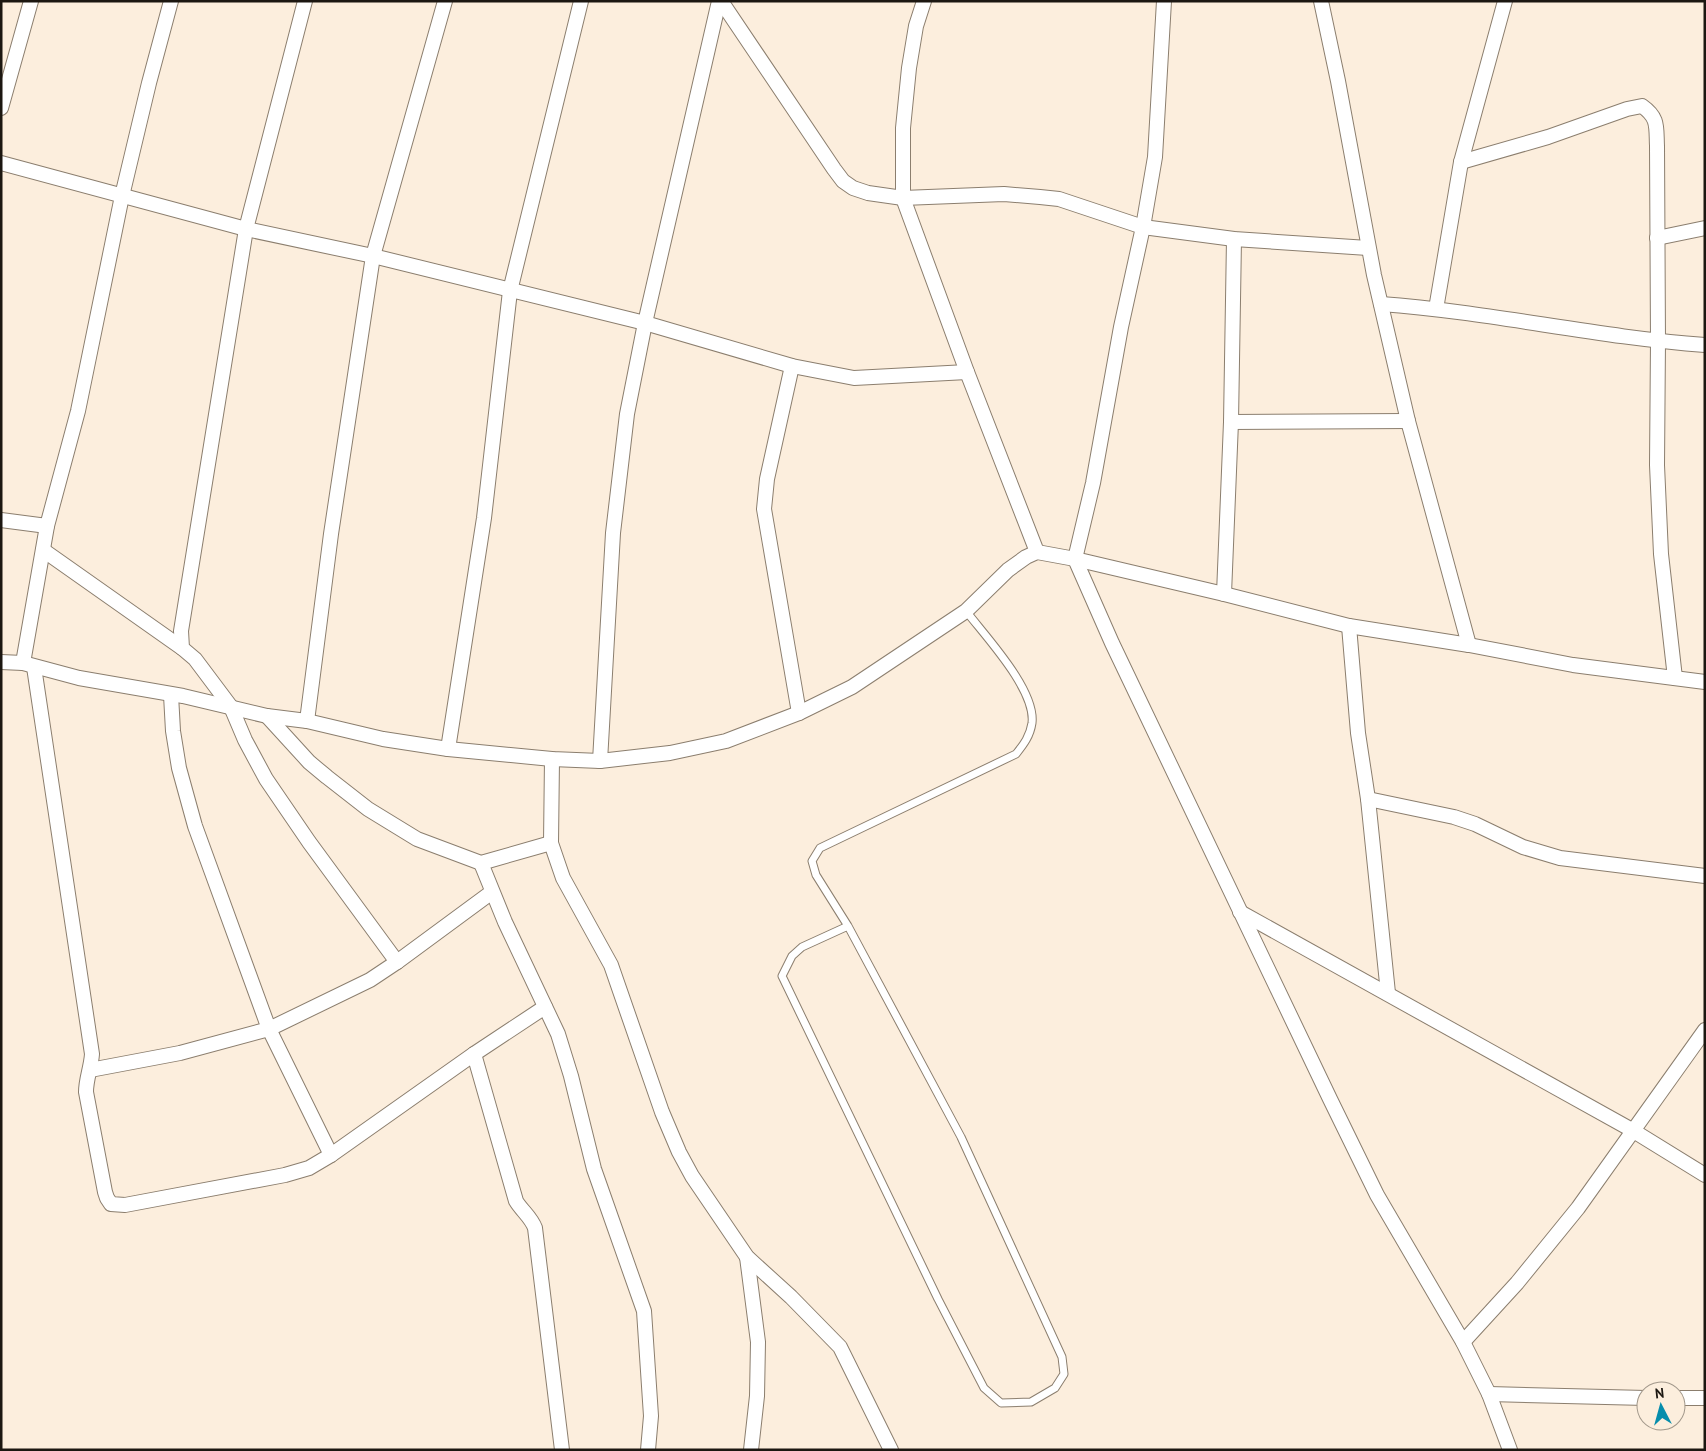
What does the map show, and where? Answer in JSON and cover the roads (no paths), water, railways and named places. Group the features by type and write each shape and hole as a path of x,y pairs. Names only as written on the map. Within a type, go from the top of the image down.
{"street":[{"path":"1,108 31,1"},
{"path":"171,1 122,196 78,411 47,526 28,665 92,1054 86,1092 107,1198 112,1204 125,1205 285,1175 309,1168 331,1155 545,1006"},
{"path":"182,648 181,631 246,229 305,1"},
{"path":"307,721 332,525 373,256 445,1"},
{"path":"448,749 484,518 510,291 581,1"},
{"path":"720,1 844,181 853,188 868,193 903,198 1004,194 1059,199 1143,227 1234,239 1368,248"},
{"path":"600,761 614,533 628,414 645,323 720,1"},
{"path":"924,1 916,26 909,68 903,128 903,198 967,372 1037,552"},
{"path":"1164,1 1155,157 1143,227 1121,327 1093,483 1075,559 1112,642 1240,912 1377,1194 1463,1342 1489,1394 1510,1450"},
{"path":"1320,1 1338,82 1368,248 1408,421 1469,645"},
{"path":"1436,309 1461,162 1505,1"},
{"path":"1461,162 1548,137 1627,109 1642,106 1652,113 1656,124 1658,341 1656,465 1662,562 1675,678"},
{"path":"1,163 246,229 373,256 645,323 792,366 854,378 967,372"},
{"path":"1657,238 1705,228"},
{"path":"1224,594 1231,422 1234,239"},
{"path":"1381,304 1436,309 1658,341 1705,345"},
{"path":"792,366 767,479 764,509 799,713"},
{"path":"1231,422 1408,421"},
{"path":"1,520 47,526"},
{"path":"43,550 196,659 231,707 245,740 266,779 309,842 397,962"},
{"path":"1,662 28,665 267,716 307,721 383,739 448,749 552,759 600,761 670,753 726,740 799,713 852,687 966,611 1008,570 1026,557 1037,552 1224,594 1349,626 1469,645 1622,673 1705,682"},
{"path":"1349,626 1358,733 1368,800 1388,993"},
{"path":"171,695 173,731 179,768 195,826 269,1029 331,1155"},
{"path":"267,716 309,762 368,809 417,839 481,863 552,843"},
{"path":"552,759 552,843 563,878 611,965 662,1112 679,1152 692,1176 746,1257 791,1297 840,1347 891,1450"},
{"path":"1368,800 1454,817 1476,824 1523,848 1560,858 1705,876"},
{"path":"481,863 492,892 558,1034 566,1058 594,1169 644,1311 651,1416 648,1450"},
{"path":"90,1070 180,1053 269,1029 370,980 492,892"},
{"path":"1240,912 1632,1130 1705,1175"},
{"path":"1463,1342 1517,1282 1578,1208 1705,1030"},
{"path":"474,1054 516,1201 522,1211 531,1217 535,1228 562,1450"},
{"path":"746,1257 758,1342 757,1396 751,1450"},
{"path":"1489,1394 1636,1398"},
{"path":"1686,1398 1705,1398"}],"lane":[{"path":"848,926 802,947 792,956 782,976 938,1299 984,1388 1001,1403 1031,1402 1055,1388 1064,1374 1062,1357 961,1137 848,926 816,875 812,861 820,848 1016,754 1028,740 1032,722 1029,702 1022,683 966,611"}]}
